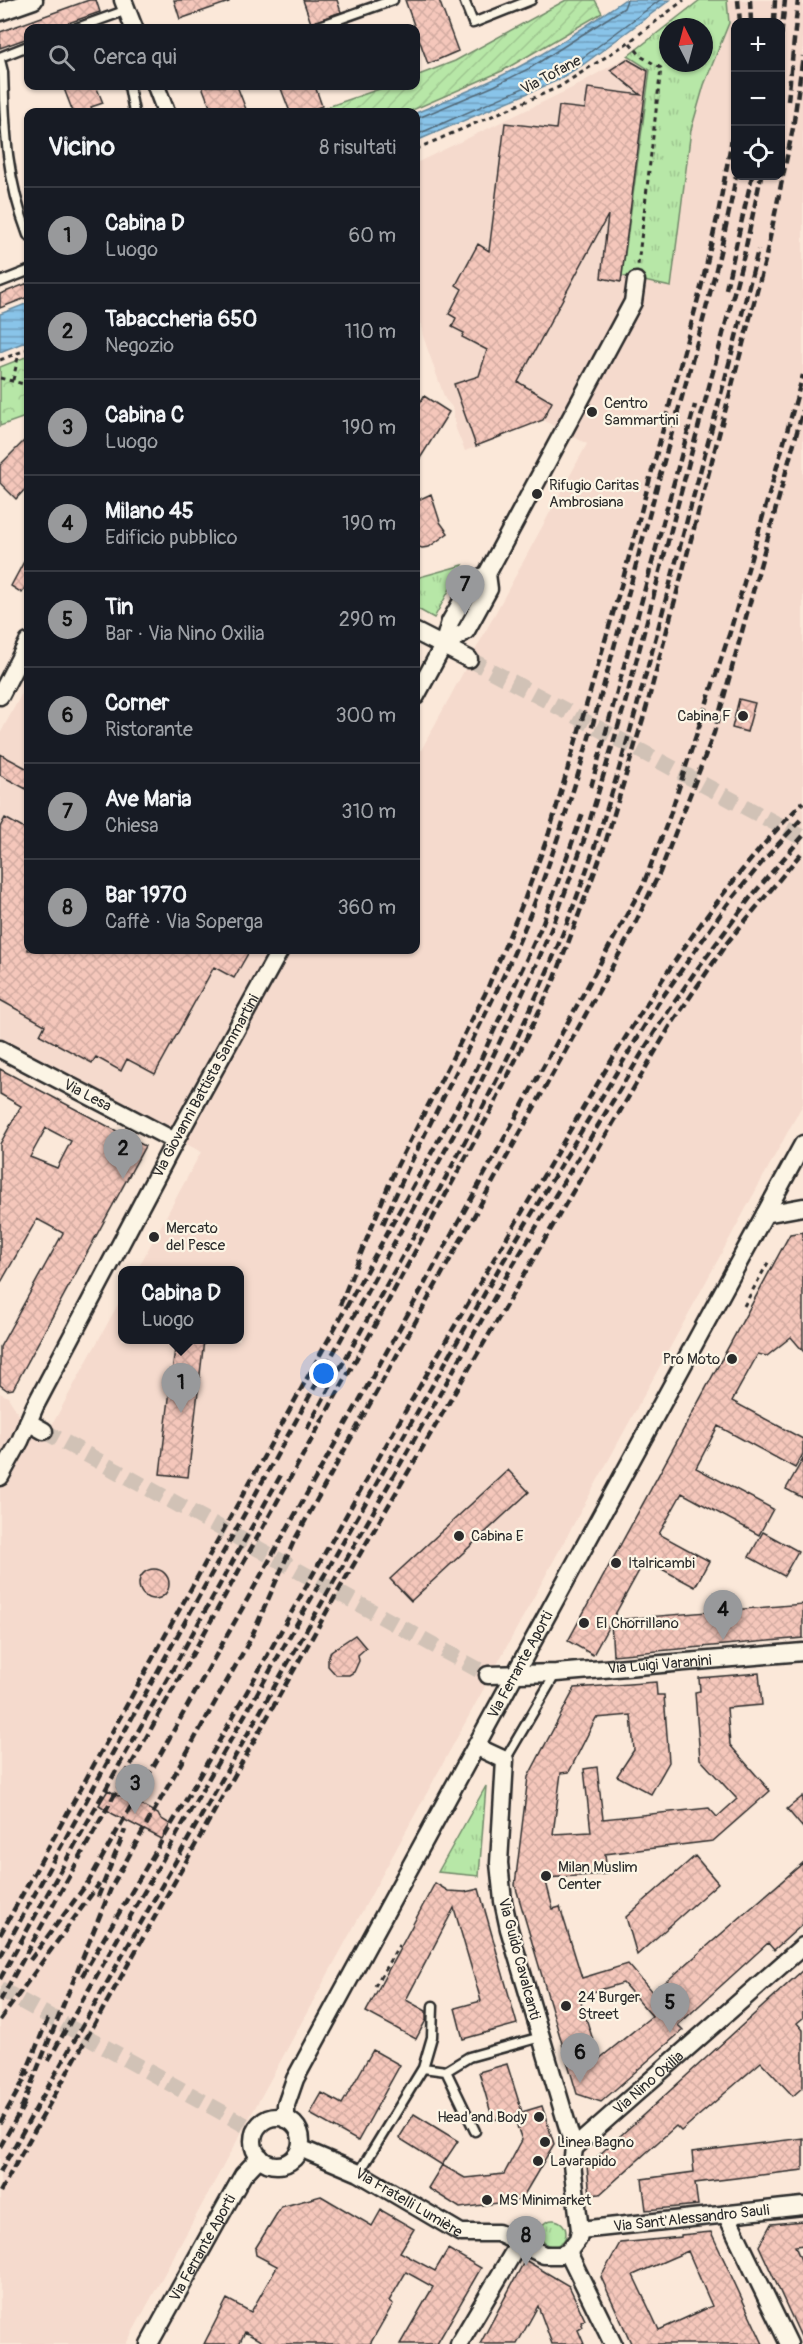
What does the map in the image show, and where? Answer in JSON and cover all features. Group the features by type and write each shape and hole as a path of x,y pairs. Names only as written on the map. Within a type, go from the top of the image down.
{"street":[{"path":"0,12 34,0"},
{"path":"125,5 132,24"},
{"path":"158,90 164,108"},
{"path":"420,689 443,646 450,622 473,582 487,574 633,302 636,281"},
{"path":"420,634 469,659"},
{"path":"0,696 24,650"},
{"name":"Via Giovanni Battista Sammartini","path":"0,1477 175,1141 278,954"},
{"name":"Via Lesa","path":"0,1049 175,1141"},
{"name":"Via Ferrante Aporti","path":"286,2119 286,2105 295,2079 803,1144"},
{"path":"765,1214 787,1208 803,1207"},
{"path":"28,1422 44,1431"},
{"name":"Via Luigi Varanini","path":"488,1675 556,1673 803,1652"},
{"path":"477,1746 505,1760"},
{"name":"Via Guido Cavalcanti","path":"505,1760 500,1881 509,1929 574,2148 572,2164 580,2230"},
{"name":"Via Nino Oxilia","path":"574,2148 803,1946"},
{"path":"272,2118 286,2119 297,2127 301,2141 300,2148 292,2160 280,2165 266,2162 260,2157 254,2144 251,2127 272,2118"},
{"name":"Via Fratelli Lumière","path":"300,2148 359,2173 461,2233 498,2233 533,2252 544,2255 560,2255 568,2252"},
{"name":"Via Ferrante Aporti","path":"149,2344 238,2183 260,2157"},
{"name":"Via Sant'Alessandro Sauli","path":"580,2230 803,2206"},
{"path":"726,2214 789,2344"},
{"path":"580,2230 578,2239 568,2252 613,2344"},
{"path":"459,2344 519,2243"}],"lane":[{"path":"362,0 365,10"},
{"path":"325,24 393,0"},
{"path":"464,0 472,23 531,0"},
{"path":"85,24 125,5"},
{"path":"24,48 0,58 3,72 6,155 17,206 24,224"},
{"path":"130,90 133,108"},
{"path":"0,282 24,273"},
{"path":"505,1760 556,1673"},
{"path":"359,2173 423,2068 432,2037 433,2006"},
{"path":"423,2068 446,2070 469,2057 541,2037"},
{"path":"446,2070 475,2131"}],"path":[{"name":"Via Tofane","path":"420,147 559,87 629,42 684,0"},
{"path":"629,42 642,57 662,68 636,281"},
{"path":"0,360 24,351"},
{"path":"13,380 19,353"},
{"path":"0,378 24,384"},
{"path":"744,1306 770,1259"},
{"path":"375,1986 399,1945"}],"shaded area":[{"path":"727,0 803,0 803,1104 126,2344 0,2344 0,1393 8,1397 24,1423 46,1436 118,1304 118,1344 244,1344 244,1266 139,1266 201,1152 0,1039 0,734 24,689 24,954 420,954 420,752 587,444 543,420 465,451 456,429 452,407 445,399 423,336 420,320 420,161 572,88 628,56 650,70 622,276 687,157 696,106 710,72 713,72 713,63 729,23"}],"green space":[{"path":"566,0 595,0 602,13 502,71 417,108 325,108 376,90 420,90 420,74 455,61"},
{"path":"700,0 727,0 729,23 713,63 713,18 677,18"},
{"path":"659,32 659,72 709,72 691,130 671,287 622,276 650,70 628,56"},
{"path":"24,358 24,417 0,426 0,367"},
{"path":"463,565 434,618 420,610 420,577"},
{"path":"486,1786 479,1876 438,1872"},
{"path":"553,2220 562,2224 566,2233 562,2242 553,2246 544,2242 540,2233 544,2224"}],"water":[{"path":"624,0 670,0 584,64 556,81 420,139 420,111 513,70 564,41"},
{"path":"24,305 24,343 0,352 0,314"}],"building":[{"path":"89,0 96,0 100,12 66,24 24,24 24,39 0,48 0,32"},
{"path":"174,0 229,0 229,2 180,19"},
{"path":"303,0 337,0 341,12 311,23"},
{"path":"405,0 439,0 458,51 428,64 420,42 420,24 414,24"},
{"path":"627,59 648,71 621,282 601,278 608,215 518,382 552,402 543,420 476,446 454,384 479,376 487,350 462,337 464,333 452,327 456,318 449,314 462,289 456,285 478,244 489,251 505,123 556,129 559,106 585,109 588,88 641,95 610,70"},
{"path":"65,90 98,90 103,103 91,108 71,108"},
{"path":"204,90 239,90 245,108 210,108"},
{"path":"282,90 316,90 322,106 317,108 288,108"},
{"path":"24,285 24,299 0,308 0,294"},
{"path":"424,396 449,412 420,459 420,402"},
{"path":"24,441 24,490 16,499 0,483 0,465"},
{"path":"431,494 440,522 448,533 429,547 422,548 420,547 420,499"},
{"path":"24,562 24,589 22,593 11,586"},
{"name":"Cabina F","path":"739,699 755,703 747,732 732,728"},
{"path":"0,754 24,767 24,788 0,775"},
{"path":"5,818 24,829 24,954 248,954 234,978 214,967 155,1074 127,1059 121,1071 96,1057 92,1063 40,1035 45,1025 0,1000 0,827"},
{"path":"0,1069 145,1146 13,1389 7,1390 0,1385 0,1347 63,1233 37,1219 0,1284 0,1144 21,1106 0,1094","holes":["46,1128 71,1141 57,1168 30,1157"]},
{"path":"803,1232 803,1351 791,1337 767,1356 758,1354 732,1401 803,1439 803,1454 795,1468 718,1426 696,1468 773,1509 759,1535 682,1493 659,1534 709,1561 695,1587 645,1560 612,1620 803,1604 803,1638 613,1655 611,1622 593,1655 568,1641 790,1234"},
{"path":"176,1344 204,1344 188,1477 160,1474"},
{"path":"803,1459 803,1498 786,1489"},
{"name":"Cabina E","path":"508,1470 529,1492 411,1601 390,1579"},
{"path":"763,1532 798,1551 784,1576 749,1557"},
{"path":"154,1569 165,1573 169,1584 165,1595 154,1599 143,1595 139,1584 143,1573"},
{"path":"355,1635 366,1648 358,1655 359,1661 354,1672 349,1675 336,1675 328,1666 331,1651"},
{"path":"759,1673 762,1705 727,1708 730,1745 770,1791 713,1841 605,1854 607,1874 545,1878 553,1909 560,1907 582,1978 628,1964 653,1993 803,1863 803,1924 774,1950 768,1943 678,2025 683,2030 601,2102 577,2094 515,1885 528,1777 575,1688 656,1682 657,1695 664,1695 669,1762 651,1794 617,1776 634,1750 631,1715 596,1718 569,1772 561,1773 553,1834 591,1832 584,1769 597,1767 603,1819 709,1808 717,1817 737,1799 700,1759 695,1692 700,1691 699,1678","holes":["623,1983 652,2016 599,2059 579,1996"]},
{"path":"108,1790 118,1796 123,1795 158,1814 170,1824 162,1839 99,1805"},
{"path":"803,1796 803,1828 787,1809"},
{"path":"695,1856 718,1883 637,1955 626,1917"},
{"path":"435,1883 448,1891 465,1892 479,1889 517,2024 463,2039 455,2008 481,2001 454,1908 406,2000 426,2011 426,2020 416,2039 366,2012"},
{"path":"803,1970 803,2018 797,2023 803,2030 803,2087 793,2096 761,2062 681,2131 676,2126 600,2194 590,2195 587,2166"},
{"path":"373,2050 400,2065 358,2141 310,2114 322,2093 342,2104"},
{"path":"507,2064 522,2112 542,2106 554,2144 521,2200 460,2208 428,2188 442,2165 465,2178 504,2174 522,2140 513,2115 493,2120 479,2072"},
{"path":"414,2114 458,2141 442,2165 399,2138"},
{"path":"803,2138 803,2170 695,2183 698,2205 646,2210 642,2179 694,2172 692,2152"},
{"path":"321,2196 372,2226 381,2210 414,2229 400,2252 435,2271 448,2249 481,2268 437,2344 400,2344 433,2287 406,2272 389,2301 393,2304 370,2344 266,2344 245,2332 239,2344 204,2344 227,2299 251,2312 277,2266 256,2255 255,2249 281,2207"},
{"path":"803,2221 803,2245 795,2246 803,2265 803,2341 759,2246 771,2224"},
{"path":"711,2232 763,2344 629,2344 631,2343 601,2277 620,2243 681,2237 681,2235","holes":["688,2251 712,2306 659,2330 633,2275"]},
{"path":"525,2260 569,2286 585,2320 581,2322 583,2327 578,2330 584,2344 552,2344 538,2306 517,2344 480,2344"}],"tunnel":[{"path":"469,659 803,838"},
{"path":"44,1431 488,1675"},
{"path":"0,1989 245,2125"}],"railway":[{"path":"738,0 740,18"},
{"path":"750,0 751,18"},
{"path":"774,18 775,0"},
{"path":"783,18 785,0"},
{"path":"788,101 798,0"},
{"path":"0,2001 384,1309 494,1105 555,978 604,847 646,709 765,261 793,128 803,56"},
{"path":"340,1305 394,1172 485,994 549,833 623,579 703,280 734,126"},
{"path":"383,1224 514,952 549,863 595,716 696,347 718,262 735,180"},
{"path":"726,289 751,180"},
{"path":"0,1957 468,1109 536,965 583,843 624,707 745,251 760,180"},
{"path":"307,1429 472,1129 503,1068 532,1006 577,897 609,803 637,708 758,250"},
{"path":"30,1960 89,1881 414,1303 643,885 668,821 730,632 803,375"},
{"path":"591,787 695,405"},
{"path":"21,2109 112,1886 250,1640 294,1541 628,938 660,872 714,733 803,410"},
{"path":"82,1976 191,1791 434,1361 615,1055 683,949 720,898 803,802"},
{"path":"0,1935 471,1081 542,925 584,810"},
{"path":"48,2061 498,1270 657,1005 727,905 803,817"},
{"path":"0,2172 510,1270 659,1025 750,898 803,836"},
{"path":"0,2192 340,1588 669,1028 726,944 803,851"},
{"path":"0,1979 282,1473"},
{"path":"98,1897 125,1830"},
{"path":"0,2020 99,1884"},
{"path":"24,2077 49,2016"},
{"path":"0,2123 29,2071"},
{"path":"0,2147 25,2103"}],"place":[{"name":"Centro Sammartini","path":"592,412"},
{"name":"Rifugio Caritas Ambrosiana","path":"537,494"},
{"name":"Ave Maria","path":"465,615"},
{"name":"Cabina F","path":"743,716"},
{"name":"Tabaccheria 650","path":"123,1179"},
{"name":"Mercato del Pesce","path":"154,1237"},
{"name":"Pro Moto","path":"732,1359"},
{"name":"Cabina D","path":"181,1413"},
{"name":"Cabina E","path":"459,1536"},
{"name":"Italricambi","path":"616,1563"},
{"name":"El Chorrillano","path":"584,1623"},
{"name":"Milano 45","path":"723,1640"},
{"name":"Cabina C","path":"135,1814"},
{"name":"Milan Muslim Center","path":"546,1876"},
{"name":"24 Burger Street","path":"566,2006"},
{"name":"Tin","path":"670,2033"},
{"name":"Corner","path":"580,2083"},
{"name":"Head and Body","path":"539,2117"},
{"name":"Linea Bagno","path":"545,2142"},
{"name":"Lavarapido","path":"538,2161"},
{"name":"MS Minimarket","path":"487,2200"},
{"name":"Bar 1970","path":"526,2266"}]}
